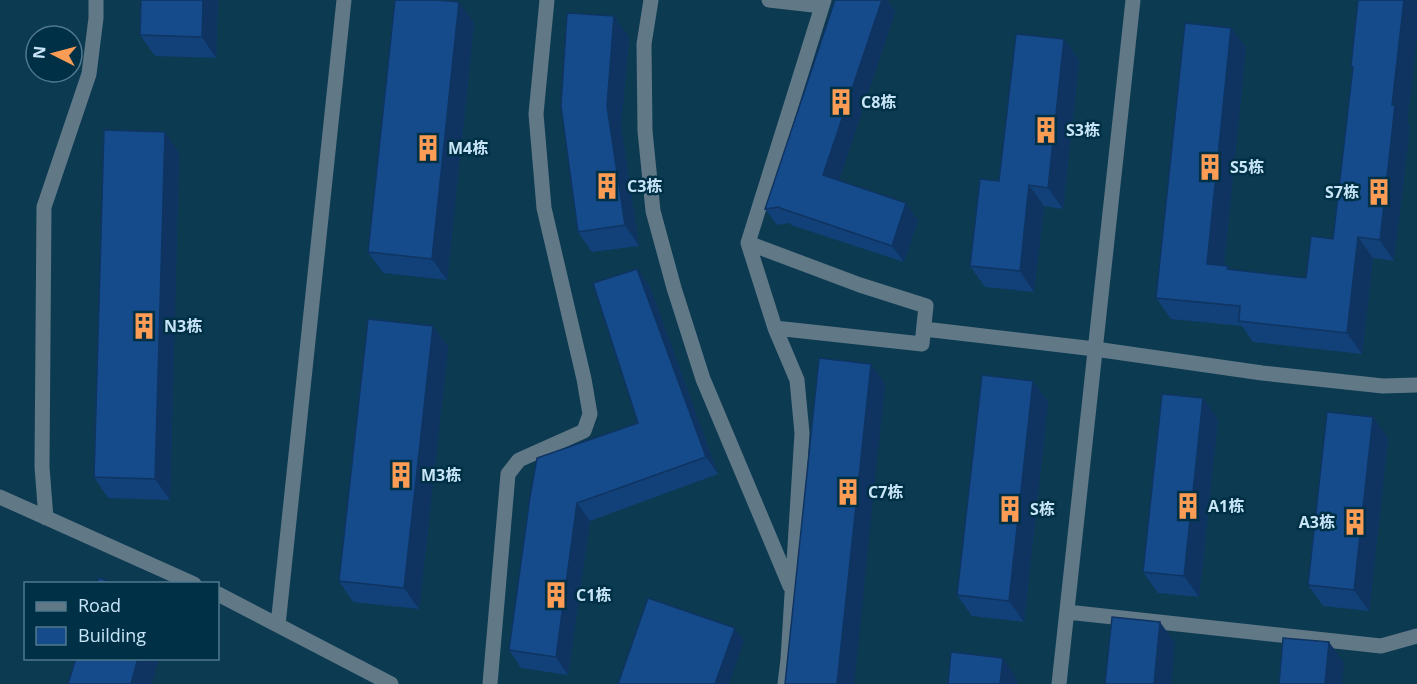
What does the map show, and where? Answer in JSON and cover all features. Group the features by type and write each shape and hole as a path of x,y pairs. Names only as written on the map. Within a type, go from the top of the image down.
{"lane":[{"path":"46,518 42,467 44,207 89,74 96,0"},
{"path":"278,625 344,0"},
{"path":"490,684 508,474 519,460 584,431 590,414 543,208 536,114 547,0"},
{"path":"651,0 644,44 645,131 654,211 674,288 703,379 792,591"},
{"path":"769,0 823,3 748,243 774,328 797,380 802,433 785,684"},
{"path":"1059,684 1133,0"},
{"path":"748,243 860,285 926,306 922,344 774,328"},
{"path":"924,329 1095,349 1262,374 1383,386 1417,385"},
{"path":"0,497 190,582"},
{"path":"219,595 390,684"},
{"path":"1066,612 1381,646 1417,636"}],"building":[{"path":"141,0 203,0 202,37 140,35"},
{"name":"M4栋","path":"395,0 459,2 432,259 368,252"},
{"name":"C8栋","path":"835,0 882,0 823,175 906,203 892,246 779,207 765,209"},
{"path":"1358,0 1404,0 1380,240 1358,237 1347,333 1239,321 1240,306 1156,298 1185,23 1231,28 1207,264 1228,266 1227,269 1306,278 1311,236 1333,239 1353,67 1351,66"},
{"name":"C3栋","path":"567,13 614,16 607,106 625,225 578,232 561,106"},
{"path":"1016,34 1064,39 1048,188 1029,185 1020,271 970,266 980,179 999,181"},
{"name":"N3栋","path":"104,130 165,132 155,479 94,477"},
{"path":"637,269 706,457 577,503 556,657 509,650 537,458 638,423 593,283"},
{"name":"M3栋","path":"368,319 433,326 404,588 339,581"},
{"path":"819,358 871,364 837,684 785,684"},
{"name":"S栋","path":"982,375 1033,381 1009,601 957,595"},
{"path":"1162,394 1203,398 1184,576 1143,572"},
{"path":"1327,412 1373,417 1354,590 1308,585"},
{"path":"99,578 111,582 98,582"},
{"path":"648,598 735,628 715,684 618,684"},
{"path":"1112,617 1160,622 1154,684 1105,684"},
{"path":"1283,638 1329,642 1325,684 1279,684"},
{"path":"951,652 1003,658 1000,684 948,684"},
{"path":"75,660 137,660 131,684 68,684"}],"place":[{"name":"C8栋","path":"841,102"},
{"name":"S3栋","path":"1046,130"},
{"name":"M4栋","path":"428,148"},
{"name":"S5栋","path":"1210,167"},
{"name":"C3栋","path":"607,186"},
{"name":"S7栋","path":"1379,192"},
{"name":"N3栋","path":"144,326"},
{"name":"M3栋","path":"401,475"},
{"name":"C7栋","path":"848,492"},
{"name":"A1栋","path":"1188,506"},
{"name":"S栋","path":"1010,509"},
{"name":"A3栋","path":"1355,522"},
{"name":"C1栋","path":"556,595"}]}
